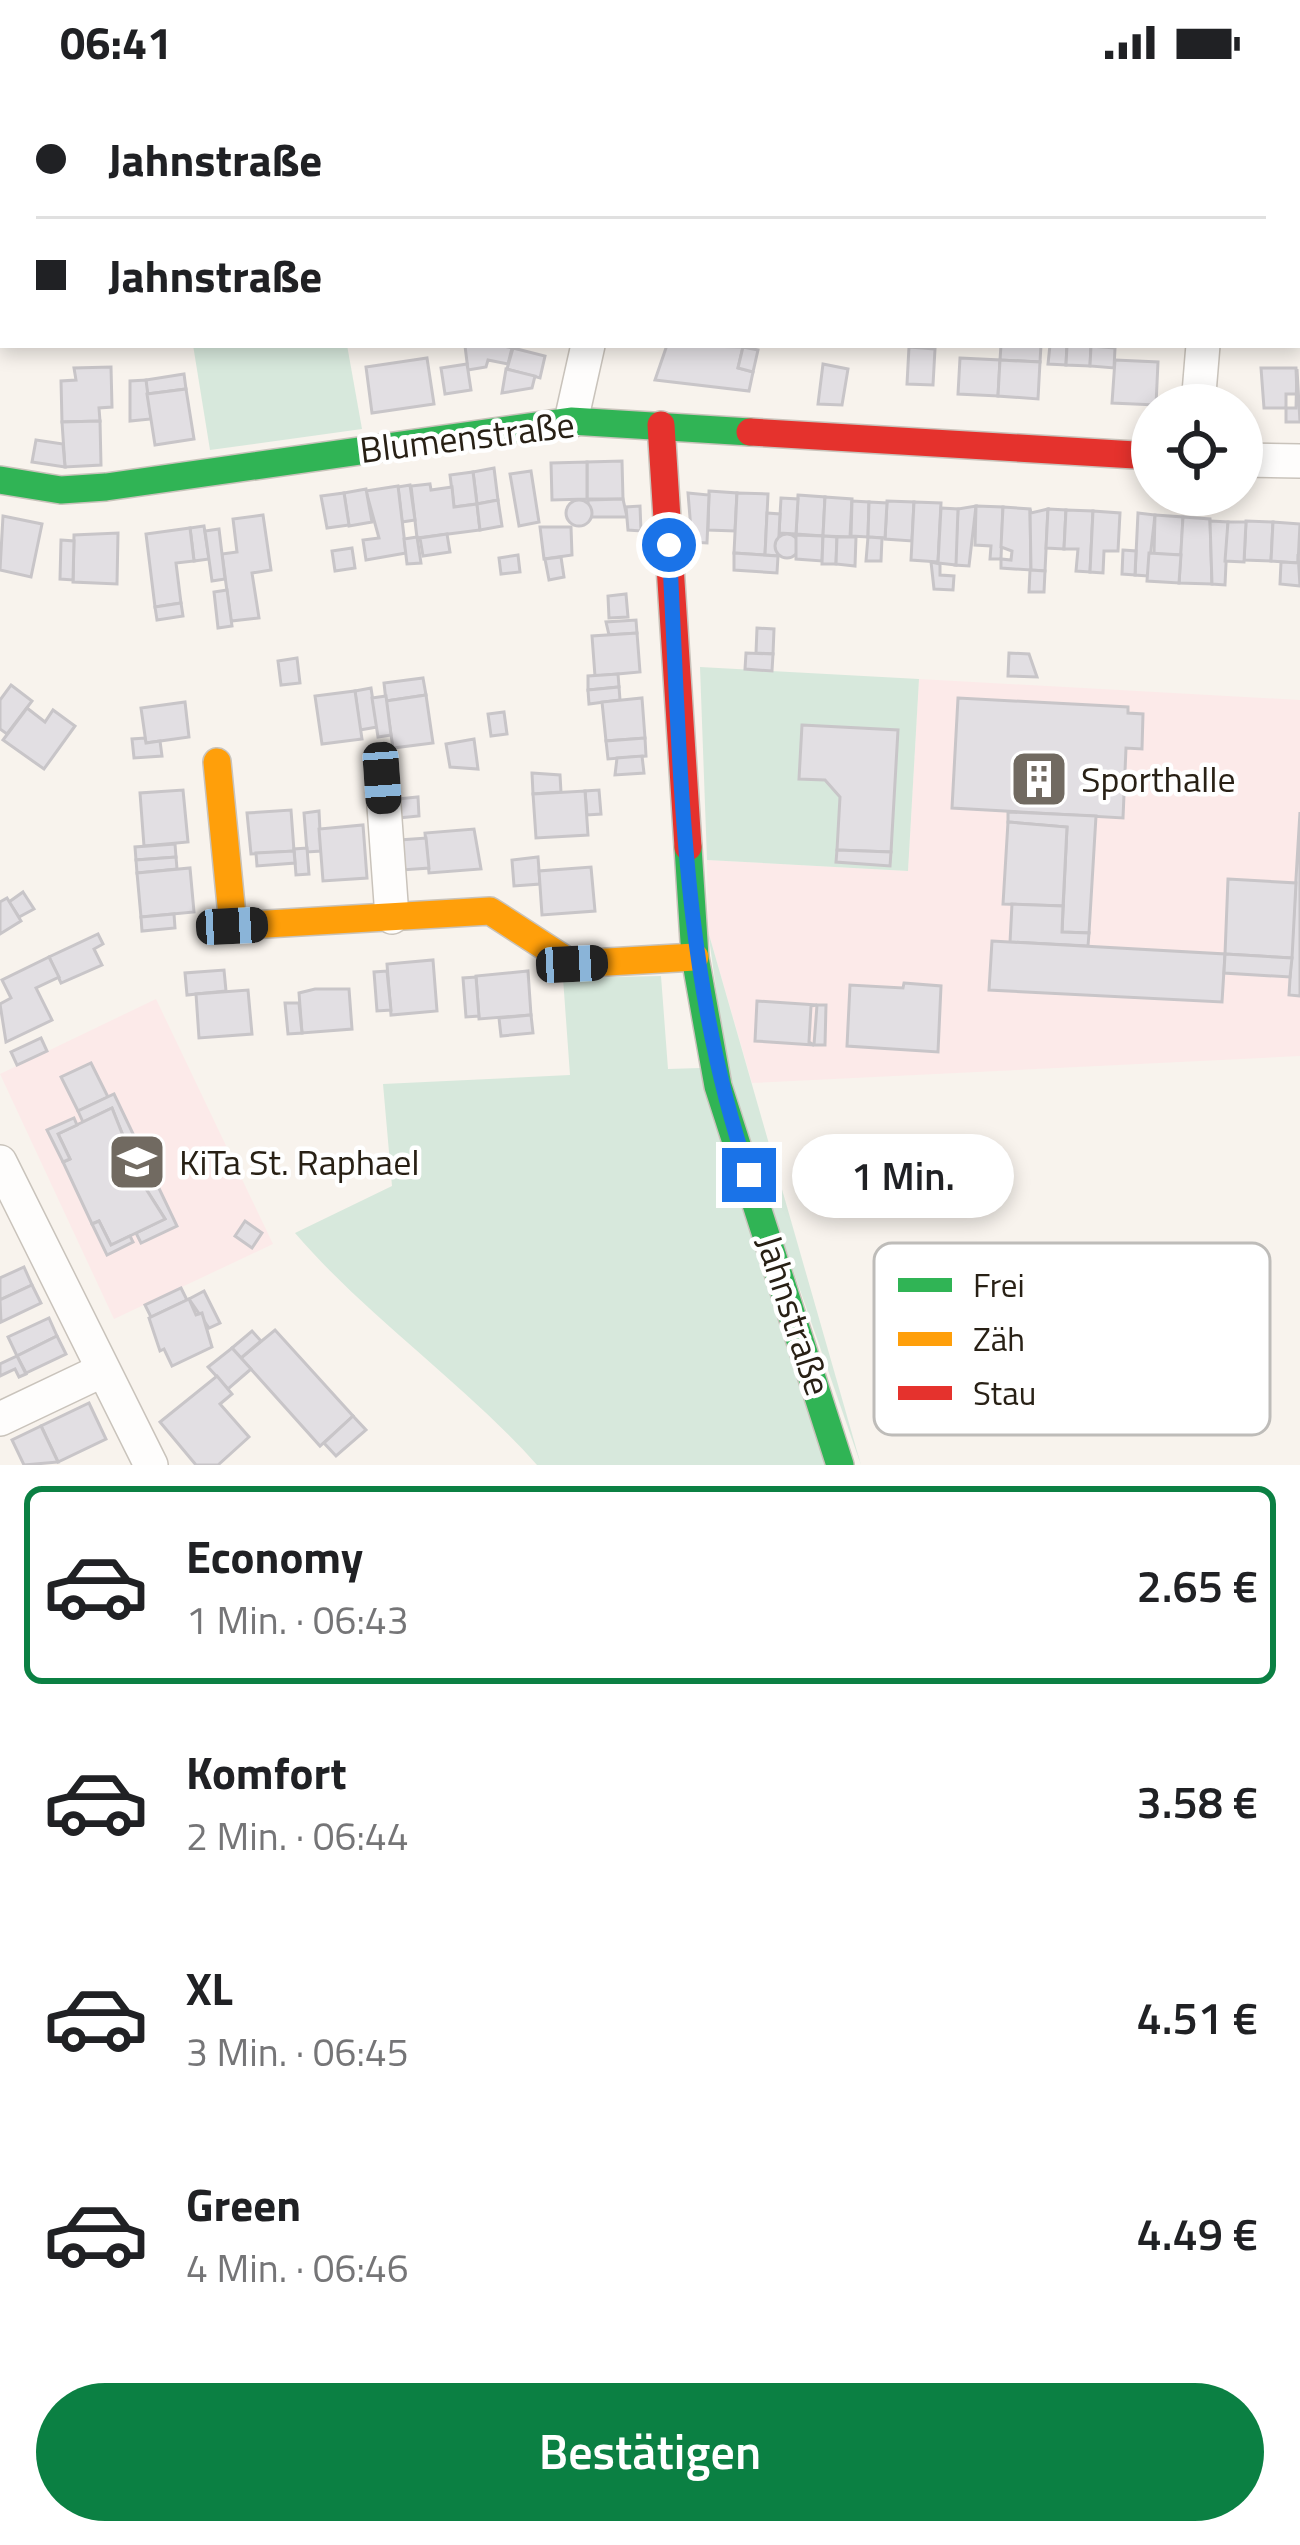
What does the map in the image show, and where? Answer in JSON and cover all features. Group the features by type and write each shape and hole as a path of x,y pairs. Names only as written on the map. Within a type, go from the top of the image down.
{"street":[{"path":"572,421 587,348"},
{"path":"1200,384 1203,348"},
{"name":"Blumenstraße","path":"0,480 61,490 106,487 572,421 1131,455"},
{"name":"Jahnstraße","path":"661,425 695,957 718,1086 840,1465"},
{"path":"1263,460 1300,461"},
{"path":"217,762 232,926 490,911 572,964 695,957"},
{"path":"382,778 392,917"},
{"path":"0,1162 152,1465"},
{"path":"0,1419 101,1371"}],"shaded area":[{"path":"919,679 1300,700 1300,1056 752,1083 708,931 707,860 908,871"},
{"name":"KiTa St. Raphael","path":"156,999 273,1244 114,1319 0,1074"}],"green space":[{"path":"193,348 348,348 362,429 210,450"},
{"path":"700,667 919,679 908,871 707,860"},
{"path":"708,931 861,1465 730,1089"},
{"path":"661,976 668,1069 700,1068 825,1465 537,1465 295,1233 392,1186 383,1084 570,1075 563,978"}],"building":[{"path":"465,348 512,348 508,364 488,360 486,367 468,370"},
{"path":"513,348 545,356 540,378 507,369"},
{"path":"666,348 743,348 738,368 753,372 749,391 655,380"},
{"path":"743,348 758,350 753,372 738,368"},
{"path":"909,348 935,349 933,385 907,384"},
{"path":"1001,348 1041,348 1040,362 1000,360"},
{"path":"1050,348 1067,348 1066,365 1048,364"},
{"path":"1067,348 1091,348 1090,366 1066,365"},
{"path":"1091,348 1115,348 1114,368 1090,366"},
{"path":"427,358 434,404 372,413 366,367"},
{"path":"960,358 1000,360 998,396 958,394"},
{"path":"1000,360 1040,362 1038,399 998,396"},
{"path":"1115,360 1158,362 1157,384 1131,384 1131,404 1112,403"},
{"path":"467,364 471,390 445,394 441,368"},
{"path":"823,364 848,369 842,405 818,404"},
{"path":"111,367 112,407 99,408 100,421 62,422 61,381 76,380 74,368"},
{"path":"1261,368 1296,368 1297,394 1286,394 1286,408 1264,408"},
{"path":"506,369 535,376 532,388 502,393"},
{"path":"1297,369 1300,422 1286,422 1286,408 1296,408"},
{"path":"184,374 186,389 147,394 146,380"},
{"path":"146,380 151,419 130,421 130,381"},
{"path":"186,389 194,439 155,445 147,394"},
{"path":"100,421 101,465 65,467 62,422"},
{"path":"36,440 63,444 65,467 32,462"},
{"path":"622,461 623,499 587,499 587,462"},
{"path":"587,462 587,499 552,500 551,463"},
{"path":"494,468 498,500 477,504 473,472"},
{"path":"531,471 539,522 519,526 510,474"},
{"path":"473,472 477,504 454,507 450,475"},
{"path":"430,484 431,490 452,487 454,507 477,504 480,530 417,538 411,486"},
{"path":"410,485 415,520 402,522 398,487"},
{"path":"398,486 406,553 366,560 363,540 379,538 366,491"},
{"path":"366,489 372,522 349,526 344,493"},
{"path":"709,491 737,493 735,531 708,530"},
{"path":"344,493 349,525 327,528 321,496"},
{"path":"688,493 709,495 707,543 692,542"},
{"path":"737,493 768,494 765,555 734,553"},
{"path":"798,495 825,497 823,536 796,534"},
{"path":"825,497 852,499 850,537 823,536"},
{"path":"781,498 798,499 796,534 779,533"},
{"path":"623,499 627,517 588,517 588,500"},
{"path":"498,500 502,526 480,530 477,504"},
{"path":"579,500 592,513 579,526 566,513"},
{"path":"852,501 869,502 868,537 851,536"},
{"path":"887,501 914,502 912,541 885,539"},
{"path":"869,502 887,503 885,538 868,537"},
{"path":"914,502 941,503 938,562 911,560"},
{"path":"640,506 641,531 628,530 626,507"},
{"path":"976,506 969,566 955,565 958,509"},
{"path":"976,506 1003,507 1001,559 990,559 991,546 975,545"},
{"path":"1003,507 1030,509 1031,570 1001,568 1001,559 1011,560 1012,551 1001,547"},
{"path":"941,508 958,509 956,565 938,563"},
{"path":"1030,509 1031,513 1048,509 1045,571 1031,570"},
{"path":"1048,509 1066,510 1064,549 1046,548"},
{"path":"1066,510 1093,511 1090,572 1076,571 1078,549 1064,549"},
{"path":"1093,511 1120,513 1118,551 1104,551 1103,573 1090,572"},
{"path":"767,513 780,514 778,556 765,555"},
{"path":"263,515 271,570 252,573 259,618 231,621 222,554 237,552 233,519"},
{"path":"3,516 42,524 31,577 0,570"},
{"path":"1138,516 1155,516 1148,576 1135,575"},
{"path":"1155,516 1183,517 1181,555 1154,554"},
{"path":"1183,517 1210,519 1212,584 1179,583"},
{"path":"1210,521 1228,522 1225,585 1212,584"},
{"path":"1246,521 1273,522 1271,561 1244,560"},
{"path":"1228,522 1246,522 1244,562 1225,561"},
{"path":"1273,522 1300,524 1298,563 1271,561"},
{"path":"204,526 209,559 194,561 190,528"},
{"path":"540,527 571,527 572,555 544,559"},
{"path":"190,528 194,561 176,563 181,603 155,607 146,534"},
{"path":"219,529 225,579 212,581 205,531"},
{"path":"118,533 117,584 73,582 74,535"},
{"path":"447,534 450,552 423,556 420,538"},
{"path":"787,534 799,546 787,558 775,546"},
{"path":"796,535 823,536 822,561 796,559"},
{"path":"823,536 837,537 836,564 822,564"},
{"path":"417,537 421,563 407,564 404,539"},
{"path":"837,537 856,537 855,566 836,564"},
{"path":"868,537 882,538 881,561 866,561"},
{"path":"61,540 74,541 73,580 60,579"},
{"path":"352,548 355,568 335,571 332,551"},
{"path":"1123,550 1136,551 1135,575 1122,574"},
{"path":"734,553 778,556 777,573 734,570"},
{"path":"1149,553 1181,555 1179,583 1147,581"},
{"path":"1298,554 1300,586 1280,584 1281,562 1298,563"},
{"path":"518,555 520,572 501,574 499,558"},
{"path":"561,557 564,577 549,580 545,559"},
{"path":"931,562 940,564 940,575 954,576 953,590 934,589"},
{"path":"1030,570 1045,571 1044,592 1029,592"},
{"path":"227,590 232,626 218,628 214,592"},
{"path":"626,594 628,617 609,618 608,596"},
{"path":"181,603 183,616 157,620 155,607"},
{"path":"636,620 637,633 609,635 606,622"},
{"path":"757,628 774,629 773,654 756,653"},
{"path":"637,633 640,672 595,676 592,636"},
{"path":"746,653 773,654 772,671 745,669"},
{"path":"1009,653 1029,654 1037,677 1008,676"},
{"path":"297,658 300,683 281,685 278,661"},
{"path":"618,674 619,687 588,690 588,676"},
{"path":"423,678 426,695 386,701 384,683"},
{"path":"11,685 32,701 7,734 0,729 0,700"},
{"path":"619,687 620,700 589,704 588,690"},
{"path":"371,688 377,727 360,730 355,691"},
{"path":"355,691 362,739 322,744 315,696"},
{"path":"426,695 433,743 393,748 386,701"},
{"path":"386,696 391,735 378,737 372,698"},
{"path":"642,698 645,738 606,741 602,702"},
{"name":"Sporthalle","path":"958,698 1128,707 1128,713 1143,714 1142,749 1126,748 1123,818 952,808"},
{"path":"185,702 189,737 146,743 141,708"},
{"path":"27,708 45,722 53,710 75,726 44,769 3,740"},
{"path":"504,712 507,734 491,736 488,714"},
{"path":"802,725 898,730 891,852 837,850 840,797 825,780 799,779"},
{"path":"145,738 146,743 160,741 162,756 134,758 132,739"},
{"path":"645,738 646,756 608,759 606,741"},
{"path":"474,739 478,769 450,767 446,744"},
{"path":"642,756 644,773 615,775 617,758"},
{"path":"532,773 560,775 561,792 533,794"},
{"path":"183,790 188,842 144,846 140,793"},
{"path":"599,790 601,814 587,815 585,791"},
{"path":"585,791 588,835 536,838 533,794"},
{"path":"418,797 419,816 398,818 397,799"},
{"path":"291,810 294,851 251,854 247,813"},
{"path":"319,811 321,851 307,852 304,813"},
{"path":"1008,812 1096,816 1089,933 1062,932 1067,827 1008,822"},
{"path":"1300,812 1300,996 1289,995"},
{"path":"1008,822 1067,827 1063,906 1003,904"},
{"path":"363,825 367,878 323,881 319,829"},
{"path":"474,829 481,869 429,873 425,833"},
{"path":"426,838 429,868 402,870 400,840"},
{"path":"175,844 176,857 136,860 135,847"},
{"path":"307,848 309,874 296,875 294,849"},
{"path":"837,850 891,852 890,866 836,862"},
{"path":"294,851 295,863 257,866 256,853"},
{"path":"176,857 177,869 137,873 136,860"},
{"path":"538,857 540,884 514,886 512,860"},
{"path":"591,867 595,911 542,915 539,871"},
{"path":"190,868 194,912 141,917 137,873"},
{"path":"1228,879 1296,883 1292,958 1225,954"},
{"path":"23,892 34,909 19,917 9,902"},
{"path":"7,898 21,921 0,934 0,902"},
{"path":"1012,904 1063,906 1062,932 1089,933 1088,946 1010,942"},
{"path":"174,914 175,928 142,931 141,917"},
{"path":"98,934 103,944 94,949 102,965 61,983 49,957"},
{"path":"992,941 1225,954 1222,1002 989,990"},
{"path":"1225,954 1292,958 1290,977 1224,973"},
{"path":"49,957 59,977 36,988 52,1020 6,1042 0,1004 11,998 2,980"},
{"path":"433,960 437,1011 391,1015 387,964"},
{"path":"224,970 226,991 187,995 185,973"},
{"path":"387,971 391,1010 377,1011 374,972"},
{"path":"528,971 531,1015 479,1019 476,976"},
{"path":"476,977 479,1016 466,1017 463,978"},
{"path":"904,983 941,986 938,1052 847,1046 850,985 903,988"},
{"path":"349,989 352,1029 302,1033 299,993"},
{"path":"248,990 252,1034 199,1038 196,994"},
{"path":"757,1001 817,1005 811,1006 809,1042 814,1045 755,1041"},
{"path":"285,1003 299,1003 302,1033 288,1034"},
{"path":"817,1005 826,1005 825,1045 814,1045"},
{"path":"531,1015 533,1033 501,1036 499,1018"},
{"path":"41,1038 47,1051 17,1065 11,1052"},
{"path":"91,1063 108,1097 78,1111 61,1077"},
{"path":"114,1094 177,1226 141,1243 136,1233 165,1219 141,1181 112,1108 83,1122 78,1111"},
{"path":"112,1108 141,1181 165,1219 111,1245 99,1221 92,1224 63,1162 70,1159 58,1134"},
{"path":"74,1118 77,1125 58,1134 70,1159 63,1162 47,1130"},
{"path":"99,1221 111,1245 130,1236 133,1242 107,1255 92,1224"},
{"path":"245,1221 262,1233 252,1248 235,1236"},
{"path":"24,1267 32,1285 0,1300 0,1278"},
{"path":"32,1285 41,1303 1,1322 0,1300"},
{"path":"181,1288 187,1300 151,1317 145,1305"},
{"path":"204,1291 220,1323 209,1328 189,1299"},
{"path":"189,1299 196,1315 202,1313 212,1347 172,1366 164,1349 160,1351 149,1318"},
{"path":"49,1318 57,1336 17,1356 8,1337"},
{"path":"275,1330 353,1416 320,1446 241,1358"},
{"path":"252,1331 261,1341 241,1358 232,1348"},
{"path":"57,1336 66,1354 26,1373 17,1356"},
{"path":"232,1348 251,1369 228,1389 208,1367"},
{"path":"17,1356 26,1374 19,1377 15,1369 0,1376 0,1364"},
{"path":"217,1376 232,1394 220,1404 249,1437 218,1465 196,1465 160,1422"},
{"path":"89,1403 106,1439 58,1462 41,1426"},
{"path":"353,1416 366,1430 336,1456 324,1443"},
{"path":"41,1426 58,1462 24,1465 12,1440"}],"traffic: fast":[{"path":"0,480 61,490 106,487 571,421 750,432"},
{"path":"688,847 695,957 718,1086 840,1465"}],"traffic: slow":[{"path":"217,762 233,926 490,911 572,964 695,957"}],"traffic: jam":[{"path":"661,425 688,847"},
{"path":"750,432 1131,455"}],"place":[{"name":"Sporthalle","path":"1039,779"},
{"name":"KiTa St. Raphael","path":"137,1162"}],"route":[{"path":"669,545 695,957 718,1086 749,1175"}]}
